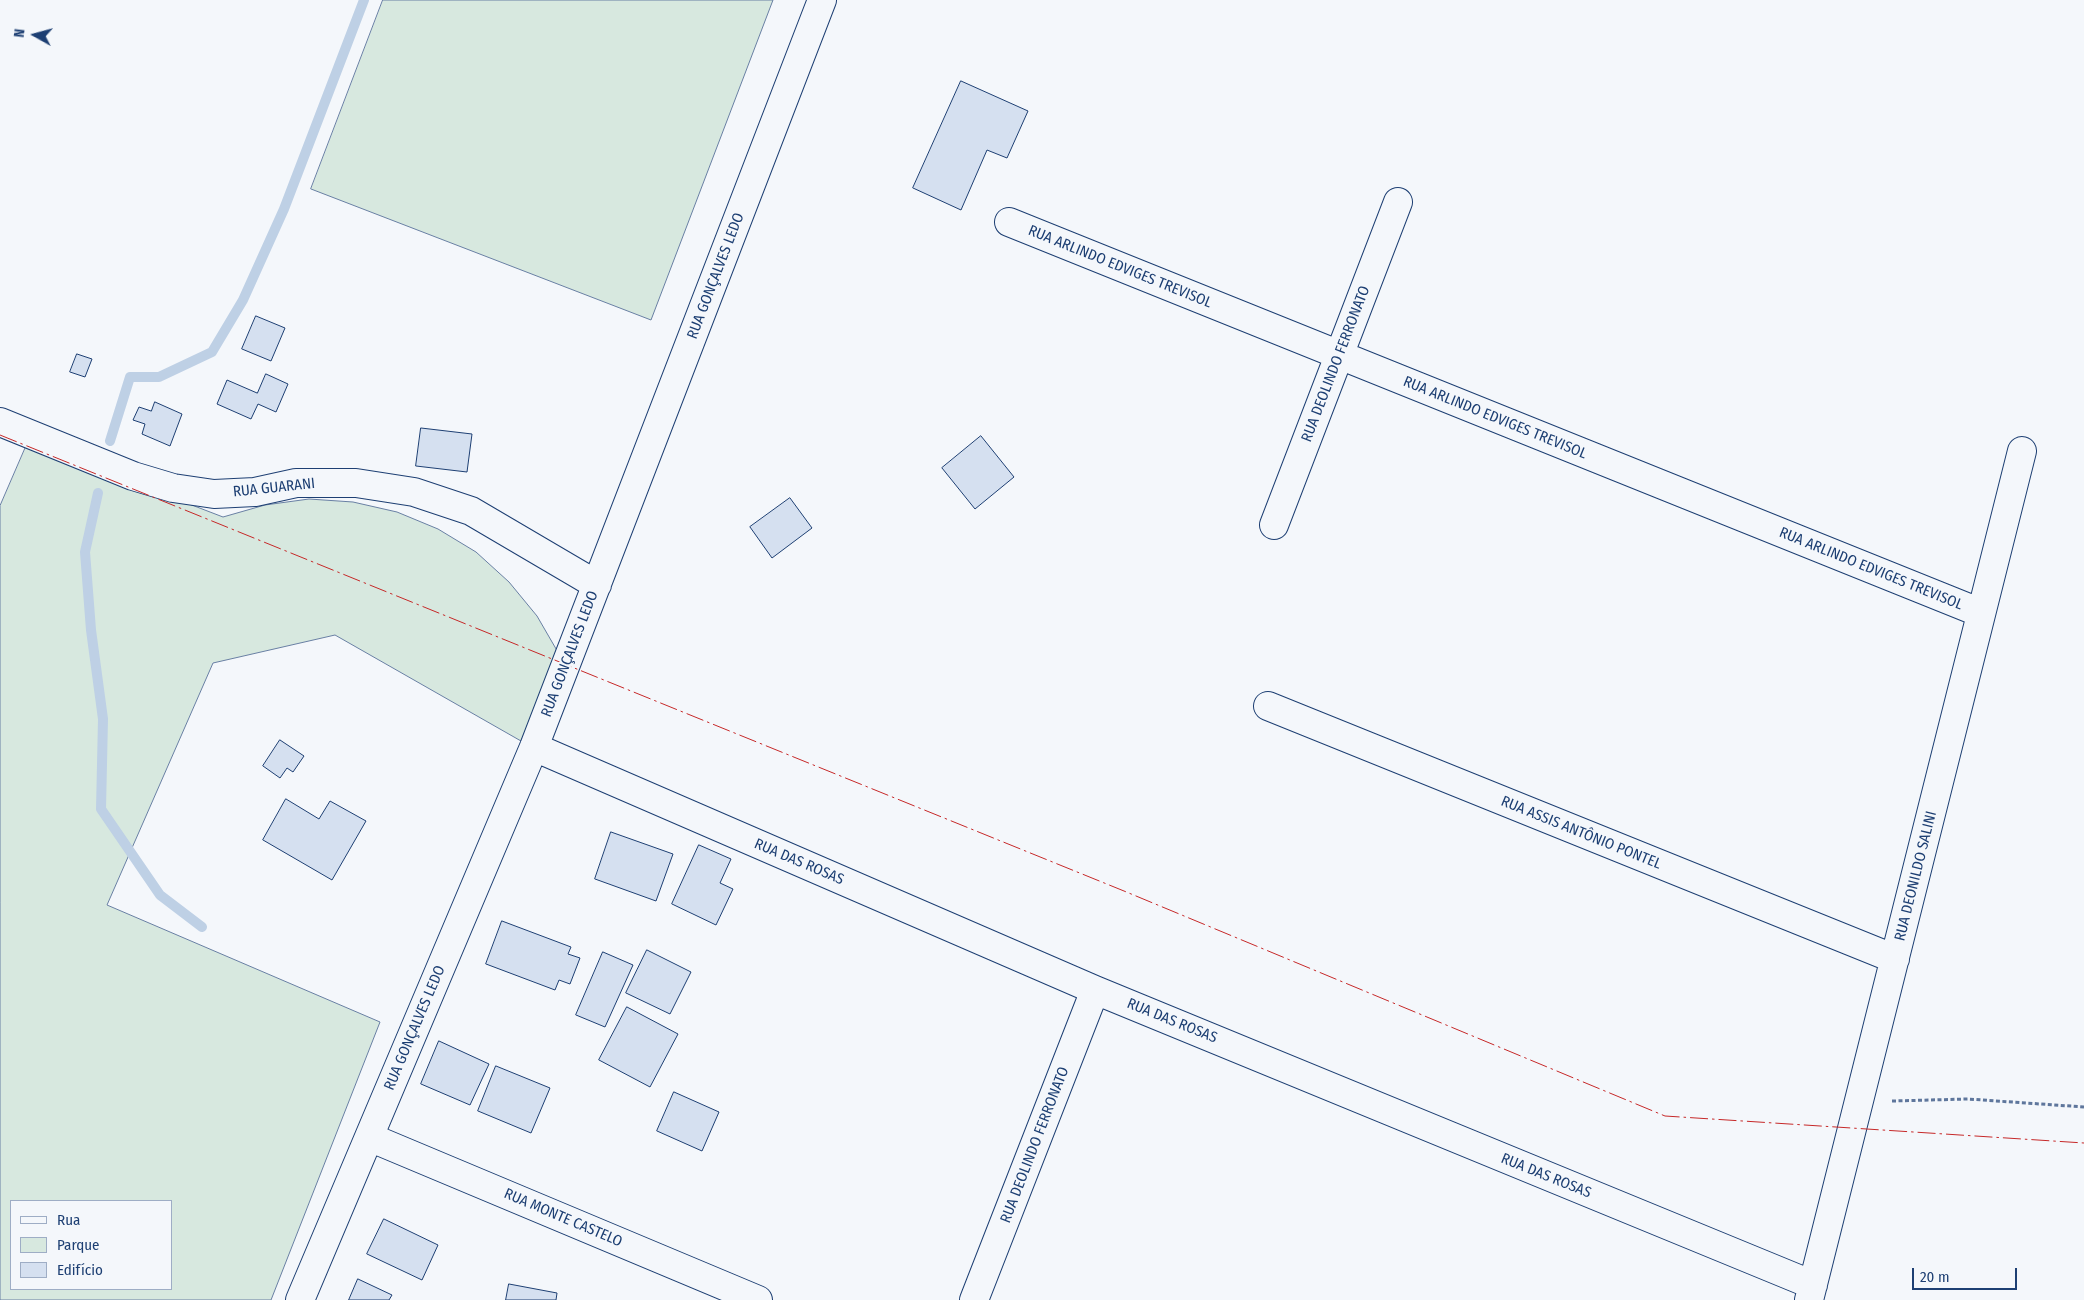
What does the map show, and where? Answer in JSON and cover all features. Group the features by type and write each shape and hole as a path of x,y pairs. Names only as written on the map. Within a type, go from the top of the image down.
{"street":[{"name":"RUA GONÇALVES LEDO","path":"300,1300 534,747 822,0"},
{"name":"RUA DEOLINDO FERRONATO","path":"1274,525 1398,202"},
{"name":"RUA ARLINDO EDVIGES TREVISOL","path":"1009,222 1982,613"},
{"name":"RUA GUARANI","path":"0,422 133,476 173,488 214,494 255,492 296,483 356,483 414,492 471,511 597,585"},
{"name":"RUA DEONILDO SALINI","path":"1811,1293 2022,451"},
{"name":"RUA ASSIS ANTÔNIO PONTEL","path":"1268,706 1895,959"},
{"name":"RUA DAS ROSAS","path":"534,747 1095,990 1811,1293"},
{"name":"RUA DEOLINDO FERRONATO","path":"974,1300 1095,990"},
{"name":"RUA MONTE CASTELO","path":"369,1137 758,1300"}],"path":[{"path":"1859,1102 1968,1099 2084,1106"}],"green space":[{"path":"383,0 773,0 651,320 311,189"},
{"path":"28,442 223,517 265,505 309,499 353,502 397,512 438,529 476,552 509,582 537,616 559,654 521,741 335,635 213,663 107,905 380,1022 271,1300 0,1300 0,506"}],"building":[{"path":"961,81 1028,111 1007,158 987,150 961,210 913,188"},
{"path":"256,316 285,328 271,361 242,349"},
{"path":"77,354 92,359 85,377 70,372"},
{"path":"266,374 288,384 276,412 258,404 251,419 217,404 227,380 257,393"},
{"path":"155,402 182,414 170,446 142,434 145,424 133,420 139,407 151,411"},
{"path":"421,428 472,434 467,472 416,466"},
{"path":"981,436 1014,477 975,509 942,468"},
{"path":"790,498 812,528 772,558 750,527"},
{"path":"280,740 304,756 293,772 287,768 280,778 263,766"},
{"path":"286,799 319,819 330,801 366,821 332,880 263,840"},
{"path":"611,832 673,854 656,901 595,879"},
{"path":"699,845 731,859 720,883 733,889 716,925 672,904"},
{"path":"502,921 571,947 568,954 580,958 570,984 559,980 555,990 486,964"},
{"path":"647,950 691,972 670,1014 626,993"},
{"path":"603,952 633,965 605,1027 576,1015"},
{"path":"627,1007 678,1034 650,1087 599,1060"},
{"path":"439,1041 489,1064 470,1105 421,1084"},
{"path":"496,1066 550,1088 531,1133 478,1111"},
{"path":"674,1092 719,1112 702,1151 657,1131"},
{"path":"384,1219 438,1245 422,1280 367,1254"},
{"path":"358,1279 392,1295 389,1300 349,1300"},
{"path":"509,1284 557,1293 556,1300 506,1300"}],"waterway":[{"path":"110,441 130,377 159,377 212,352 243,300 284,209 364,0"},
{"path":"98,493 85,552 91,630 103,719 101,809 160,895 202,927"}],"power":[{"path":"0,435 1124,891 1665,1116 2084,1143"}]}
